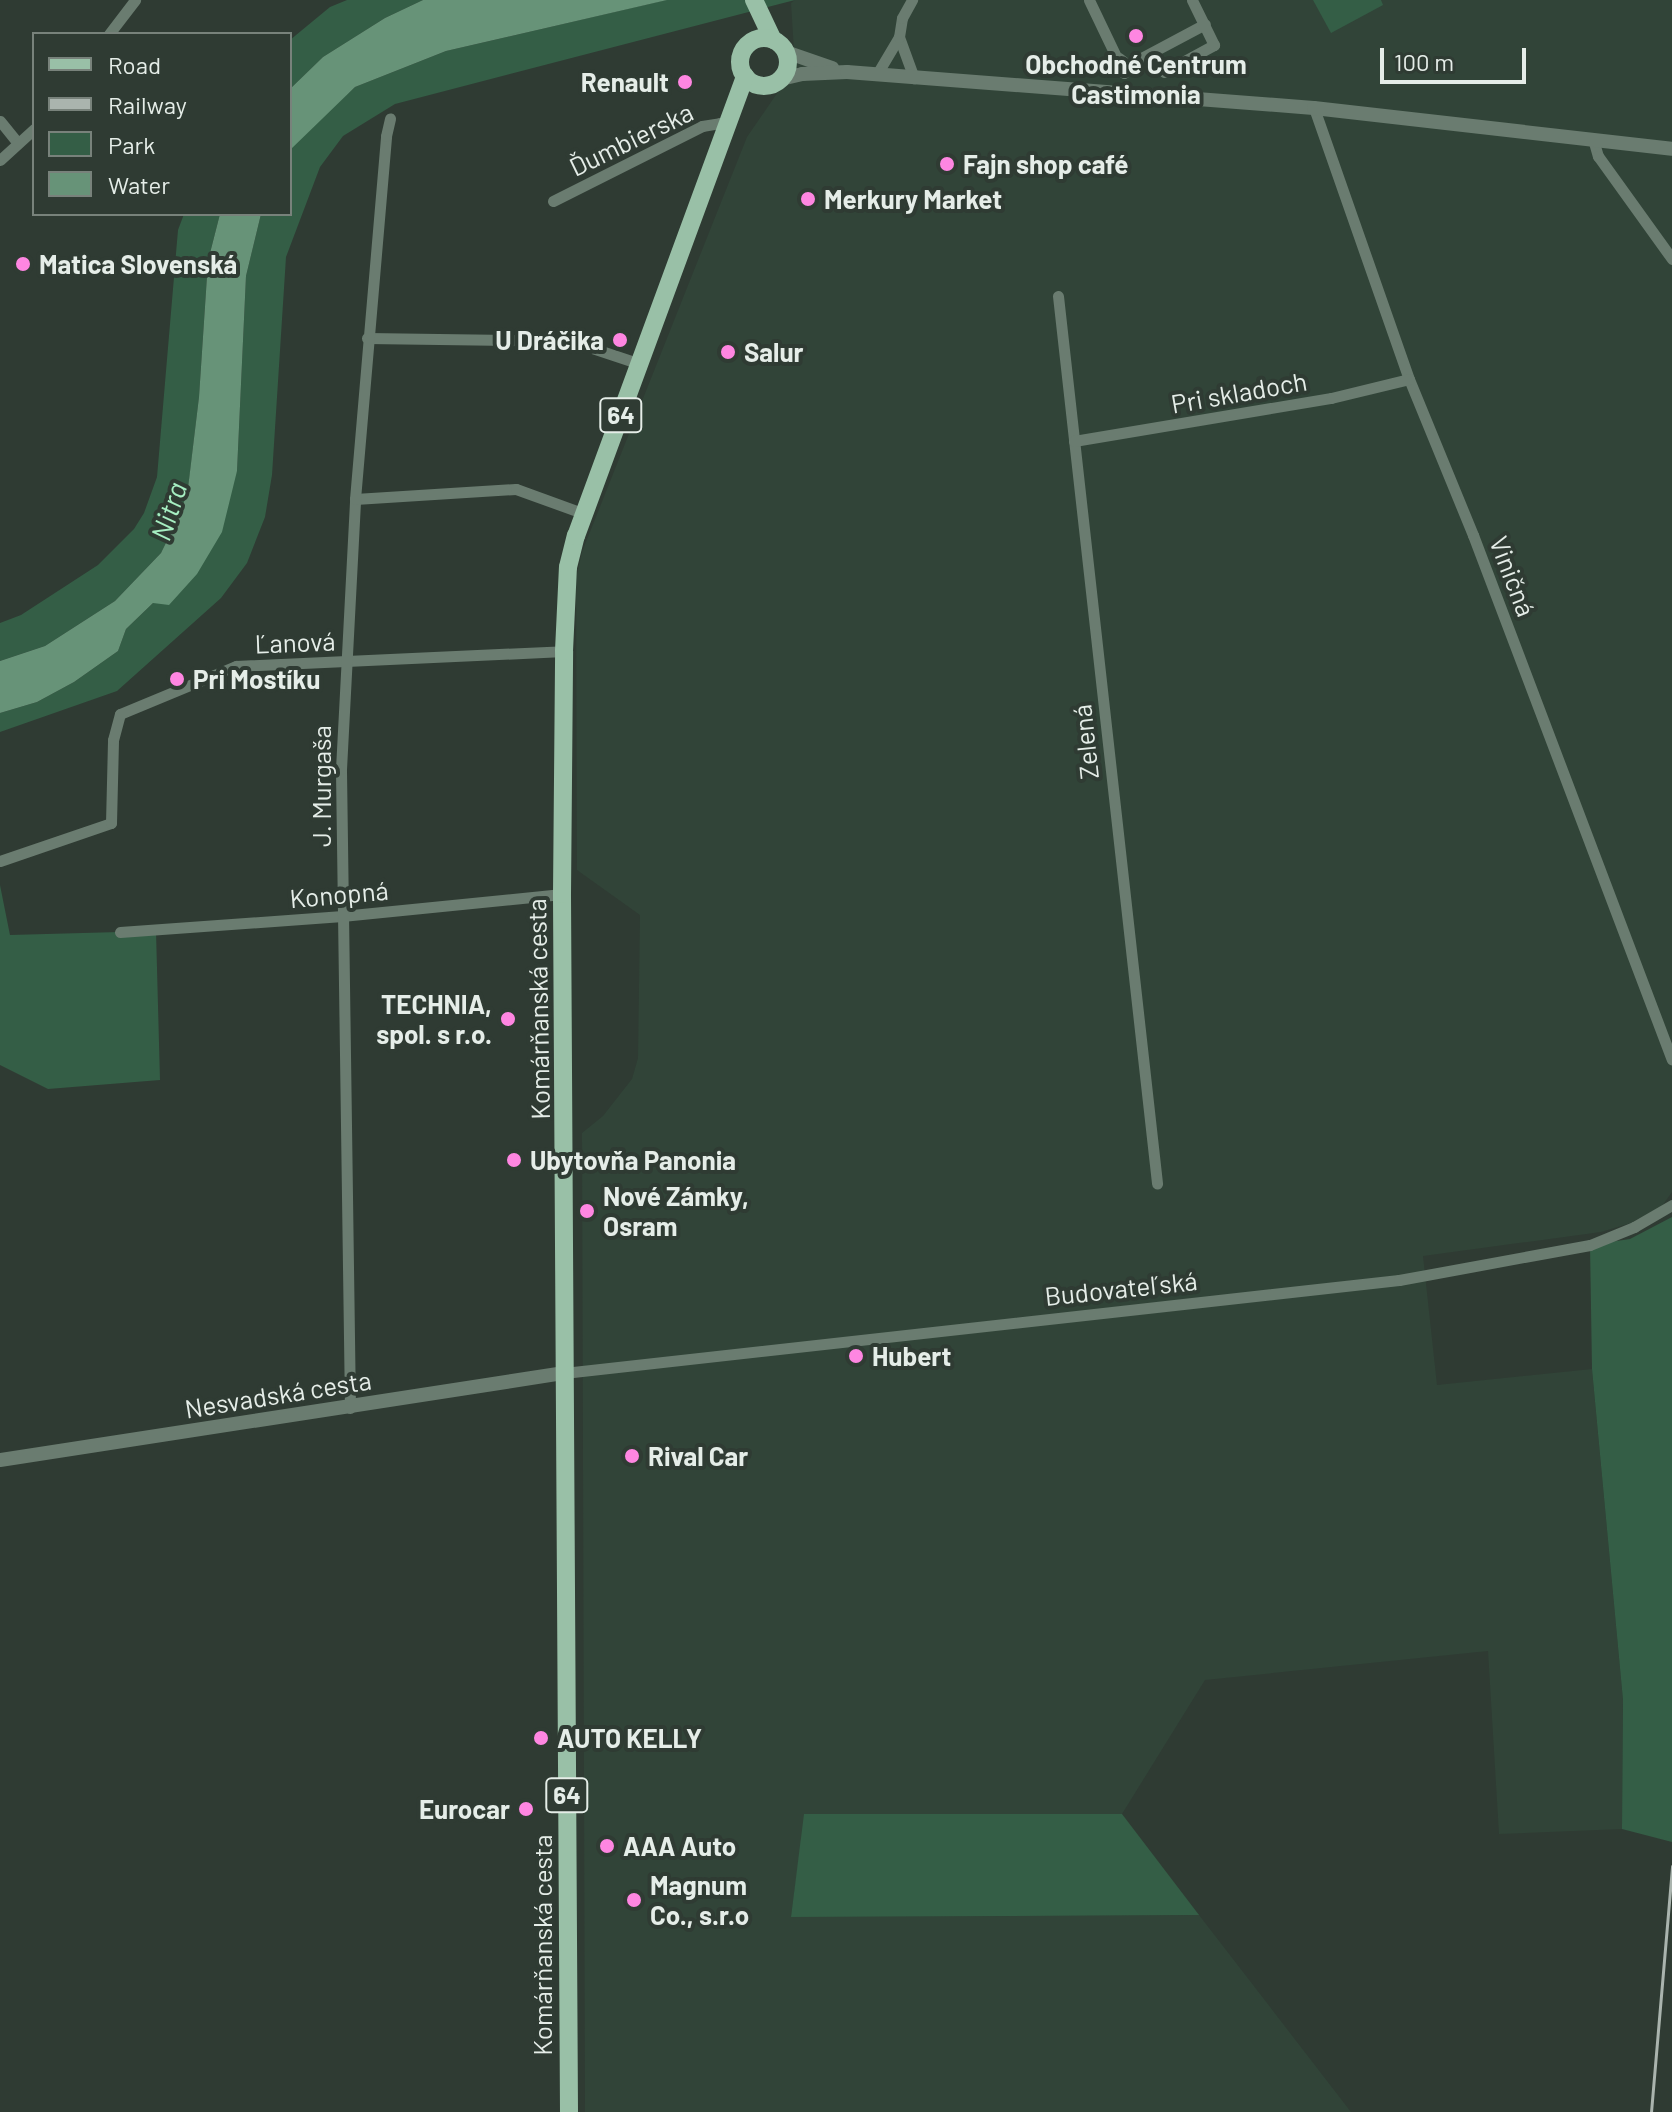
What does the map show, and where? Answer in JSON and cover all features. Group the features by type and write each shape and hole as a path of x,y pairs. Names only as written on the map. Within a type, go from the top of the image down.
{"main road":[{"name":"64","path":"745,76 740,59 749,43 752,0"},
{"name":"64","path":"752,0 780,46"},
{"path":"745,76 773,82 788,66 780,46 761,38 749,43"},
{"name":"Komárňanská cesta","path":"569,2112 564,1373 567,1211 562,894 564,651 568,567 745,76"},
{"name":"Komárňanská cesta","path":"729,126 773,82"}],"street":[{"path":"111,32 135,0"},
{"path":"877,74 899,37 902,18 912,0"},
{"path":"1089,0 1123,65 1121,94"},
{"path":"1164,72 1211,50 1214,40 1192,0"},
{"path":"1123,65 1205,24"},
{"path":"899,37 914,78"},
{"path":"780,46 847,72"},
{"path":"773,82 802,74 877,74 1314,108 1672,149"},
{"name":"Viničná","path":"1314,108 1409,379 1479,549 1672,1060"},
{"name":"J. Murgaša","path":"350,1408 342,916 345,663 367,338 390,118"},
{"path":"0,121 18,143"},
{"name":"Ďumbierska","path":"553,201 702,126 720,123 729,126"},
{"path":"0,160 32,131"},
{"path":"1593,139 1598,156 1672,259"},
{"name":"Zelená","path":"1058,296 1157,1183"},
{"path":"367,338 571,341 640,364"},
{"name":"Pri skladoch","path":"1074,441 1331,398 1409,379"},
{"path":"355,499 516,489 585,514"},
{"name":"Ľanová","path":"0,861 111,823 113,740 120,714 236,666 564,651"},
{"name":"Konopná","path":"120,932 342,916 562,894"},
{"name":"Budovateľská","path":"564,1373 1399,1280 1590,1245 1634,1227 1672,1205"},
{"name":"Nesvadská cesta","path":"0,1460 564,1373"}],"shaded area":[{"path":"795,0 1672,0 1672,1192 1662,1206 1631,1223 1601,1232 1423,1256 1437,1385 1592,1369 1623,1700 1622,1829 1499,1834 1488,1651 1205,1680 1122,1814 805,1814 791,1917 1199,1915 1351,2112 585,2112 582,1133 603,1116 632,1079 638,1058 640,915 577,870 576,578 582,552 747,137 795,67 791,3"}],"green space":[{"path":"347,0 423,0 385,18 323,57 292,87 292,38 330,7"},
{"path":"666,0 795,0 395,104 343,136 320,167 286,257 272,475 265,517 247,563 221,598 117,691 0,732 0,713 37,702 74,682 118,651 126,629 153,603 237,471 246,276 261,216 292,216 292,147 355,87 446,51"},
{"path":"1313,0 1381,0 1383,5 1331,33"},
{"path":"183,216 219,216 208,261 199,397 188,489 181,512 161,553 115,601 45,646 0,661 0,623 21,615 98,565 134,529 144,513 157,477 178,230"},
{"path":"0,885 10,935 156,931 160,1080 48,1089 0,1065"},
{"path":"1672,1217 1672,1842 1622,1829 1623,1700 1592,1369 1590,1245 1630,1239"},
{"path":"804,1814 1122,1814 1199,1915 791,1917"}],"water":[{"path":"423,0 667,0 446,51 355,87 292,148 292,87 323,57 385,18"},
{"path":"219,216 261,216 246,276 237,471 222,532 197,574 169,605 153,603 126,629 118,651 74,682 37,702 0,713 0,661 45,646 115,601 161,553 181,512 188,488 199,397 208,261"}],"railway":[{"path":"1651,2112 1672,1866"}],"place":[{"name":"Obchodné Centrum Castimonia","path":"1136,36"},
{"name":"Renault","path":"685,82"},
{"name":"Fajn shop café","path":"947,164"},
{"name":"Merkury Market","path":"808,199"},
{"name":"Matica Slovenská","path":"23,264"},
{"name":"U Dráčika","path":"620,340"},
{"name":"Salur","path":"728,352"},
{"name":"Pri Mostíku","path":"177,679"},
{"name":"TECHNIA, spol. s r.o.","path":"508,1019"},
{"name":"Ubytovňa Panonia","path":"514,1160"},
{"name":"Nové Zámky, Osram","path":"587,1211"},
{"name":"Hubert","path":"856,1356"},
{"name":"Rival Car","path":"632,1456"},
{"name":"AUTO KELLY","path":"541,1738"},
{"name":"Eurocar","path":"526,1809"},
{"name":"AAA Auto","path":"607,1846"},
{"name":"Magnum Co., s.r.o","path":"634,1900"}],"water label":[{"name":"Nitra","path":"168,511"}]}
